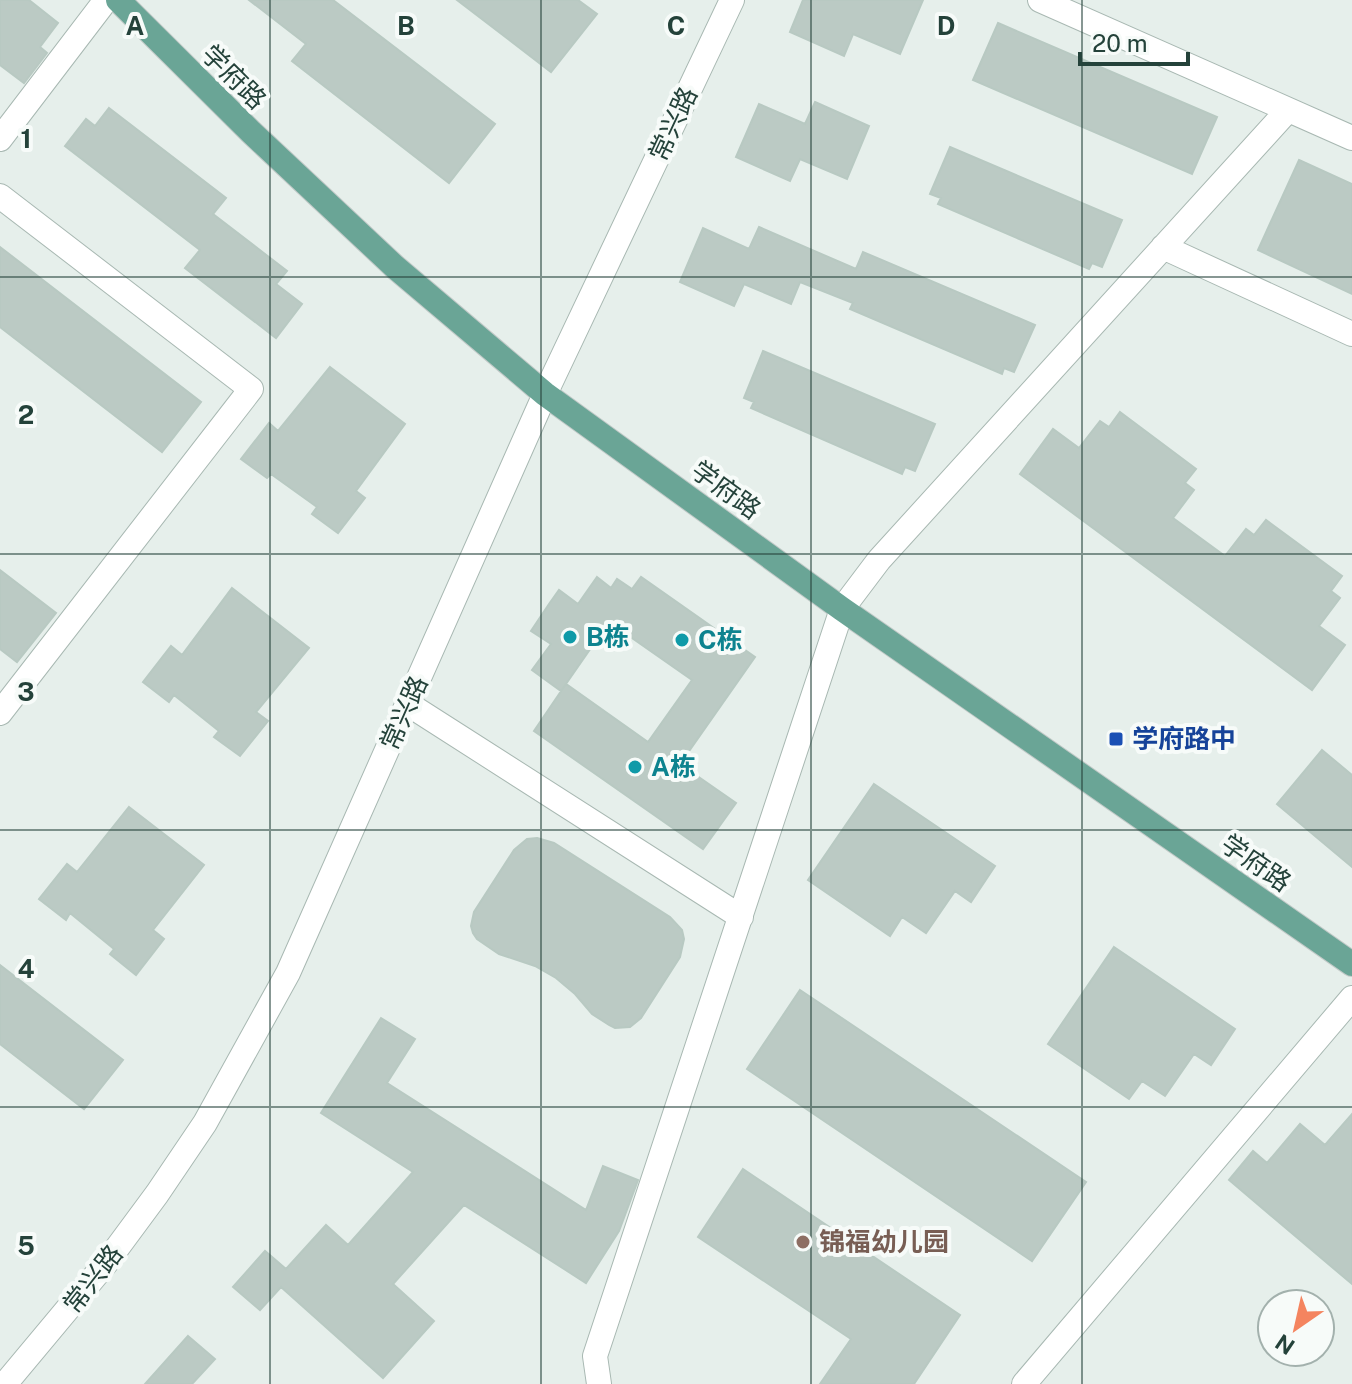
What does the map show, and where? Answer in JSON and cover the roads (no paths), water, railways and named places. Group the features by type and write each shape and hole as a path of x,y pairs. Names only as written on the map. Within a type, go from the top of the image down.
{"main road":[{"name":"学府路","path":"118,0 251,132 395,267 545,394 842,609 1352,964"}],"street":[{"path":"0,139 106,0"},
{"name":"常兴路","path":"6,1383 106,1263 157,1194 205,1123 288,973 545,394 732,0"},
{"path":"1040,0 1352,138"},
{"path":"599,1384 595,1356 842,609 879,560 1288,110"},
{"path":"0,196 251,389 0,713"},
{"path":"1163,247 1352,334"},
{"path":"408,704 741,917"},
{"path":"1024,1384 1352,998"}],"place":[{"name":"B栋","path":"570,637"},
{"name":"C栋","path":"682,640"},
{"name":"学府路中","path":"1116,739"},
{"name":"A栋","path":"635,767"},
{"name":"锦福幼儿园","path":"803,1242"}]}
